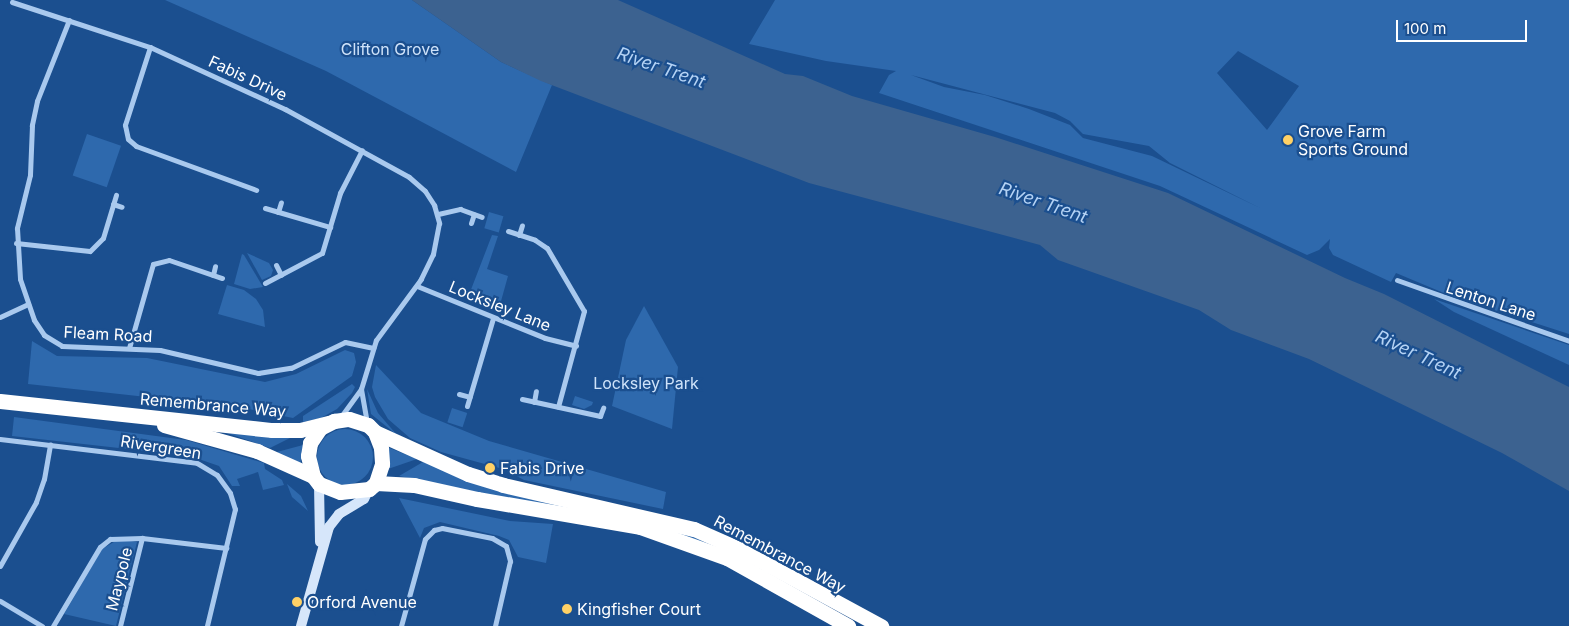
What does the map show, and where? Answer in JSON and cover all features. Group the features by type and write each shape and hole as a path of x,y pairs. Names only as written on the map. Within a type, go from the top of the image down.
{"highway":[{"name":"Remembrance Way","path":"0,401 272,430 300,430 334,421"},
{"name":"Remembrance Way","path":"124,415 257,451 316,480"},
{"path":"334,421 359,421 372,429 382,457 373,486 340,492 316,480 308,456 310,443 334,421"},
{"name":"Remembrance Way","path":"372,429 468,474 503,485 622,510 694,529 739,549 881,626"},
{"name":"Remembrance Way","path":"373,486 414,485 640,527 727,558 848,626"}],"street":[{"name":"Fabis Drive","path":"12,2 24,3 150,48 298,115 417,183 438,214"},
{"name":"Fleam Road","path":"68,20 36,101 32,125 30,175 16,243 20,279 39,329 55,343 69,347 160,350 258,373 291,368 345,342 373,348"},
{"path":"150,48 126,125 128,139 136,146 256,190"},
{"path":"265,283 319,256 343,184 362,150"},
{"path":"244,186 247,178"},
{"path":"16,243 90,251 100,244 116,195"},
{"path":"278,212 281,202"},
{"path":"113,204 122,207"},
{"path":"266,208 330,227"},
{"path":"334,421 361,389 373,348 381,332 417,286 435,248 438,214 460,209 482,217"},
{"path":"471,223 474,214"},
{"path":"519,235 522,225"},
{"path":"508,231 547,248 582,306 584,316 558,407"},
{"path":"129,348 153,264 169,260 222,278"},
{"path":"276,264 281,275"},
{"path":"212,275 215,266"},
{"name":"Lenton Lane","path":"1397,280 1406,285 1569,341"},
{"name":"Locksley Lane","path":"417,286 493,318 576,346"},
{"path":"0,317 28,304"},
{"path":"467,406 493,318"},
{"path":"361,389 372,429"},
{"path":"534,402 536,391"},
{"path":"459,394 470,397"},
{"path":"522,399 600,416 602,408"},
{"name":"Rivergreen","path":"0,439 188,461 208,468 224,484 234,500 234,516 207,626"},
{"path":"0,566 36,502 44,479 50,445"},
{"path":"316,480 320,550"},
{"path":"301,626 320,550 334,519 364,499 373,486"},
{"path":"401,626 425,539 430,533 442,528 492,538 506,546 510,561 495,626"},
{"path":"53,626 104,542 116,536 226,548"},
{"name":"Maypole","path":"120,626 142,538"},
{"path":"0,601 42,626"}],"green space":[{"name":"Clifton Grove","path":"165,0 412,0 501,62 552,85 516,172 326,71"},
{"name":"Grove Farm Sports Ground","path":"775,0 1569,0 1569,334 1451,296 1396,273 1391,282 1333,255 1329,248 1330,239 1319,250 1307,255 1160,186 879,93 889,75 896,71 826,61 749,44","holes":["1238,51 1299,86 1267,130 1217,73","911,75 1055,113 1070,121 1083,134 1149,146 1170,163 1260,208 1152,156 1083,138 1070,125 1029,109 985,95 944,87"]},
{"path":"87,134 121,146 107,187 73,176"},
{"path":"489,212 503,216 499,232 484,228"},
{"path":"492,235 498,236 487,269 508,276 498,312 467,300"},
{"path":"247,253 269,263 273,270 271,276 262,280"},
{"path":"242,254 263,287 250,289 234,284"},
{"path":"227,285 244,290 256,299 263,310 265,327 218,314"},
{"path":"1434,299 1569,345 1569,365 1454,312"},
{"name":"Locksley Park","path":"644,306 678,367 672,429 612,406 626,340"},
{"path":"32,341 57,356 147,358 265,382 296,374 345,350 354,353 356,362 352,376 293,418 238,407 28,384"},
{"path":"376,365 421,413 489,441 666,492 663,509 524,480 503,469 441,452 410,438 388,419 375,397 372,387"},
{"path":"352,384 355,387 352,393 337,409 321,418 303,422 303,416"},
{"path":"367,389 378,413 397,435 371,414"},
{"path":"575,396 593,402 592,405 584,409 572,405"},
{"path":"452,408 467,413 463,427 447,422"},
{"path":"14,417 186,440 264,463 265,469 282,480 284,485 263,490 258,472 237,479 240,486 232,486 219,466 190,456 12,436"},
{"path":"339,429 351,429 361,433 369,441 373,457 369,473 361,481 351,485 339,485 329,481 321,473 317,463 317,451 321,441 329,433"},
{"path":"227,433 290,438 270,448"},
{"path":"303,445 300,467 277,452"},
{"path":"387,447 417,459 388,469"},
{"path":"423,462 685,533 735,556 511,499 399,476"},
{"path":"287,484 301,496 308,511 292,497"},
{"path":"399,498 510,521 553,524 546,563 518,557 509,540 499,536 440,522 424,528 420,538"},
{"path":"119,539 137,542 116,626 64,614 102,549"}],"water":[{"name":"River Trent","path":"412,0 618,0 785,74 803,76 852,96 995,137 1168,193 1345,278 1384,294 1569,387 1569,491 1502,453 1309,359 1231,330 1199,310 1058,260 1040,245 809,183 541,81 501,62"}],"place":[{"name":"Grove Farm Sports Ground","path":"1288,140"},
{"name":"Fabis Drive","path":"490,468"},
{"name":"Orford Avenue","path":"297,602"},
{"name":"Kingfisher Court","path":"567,609"}]}
